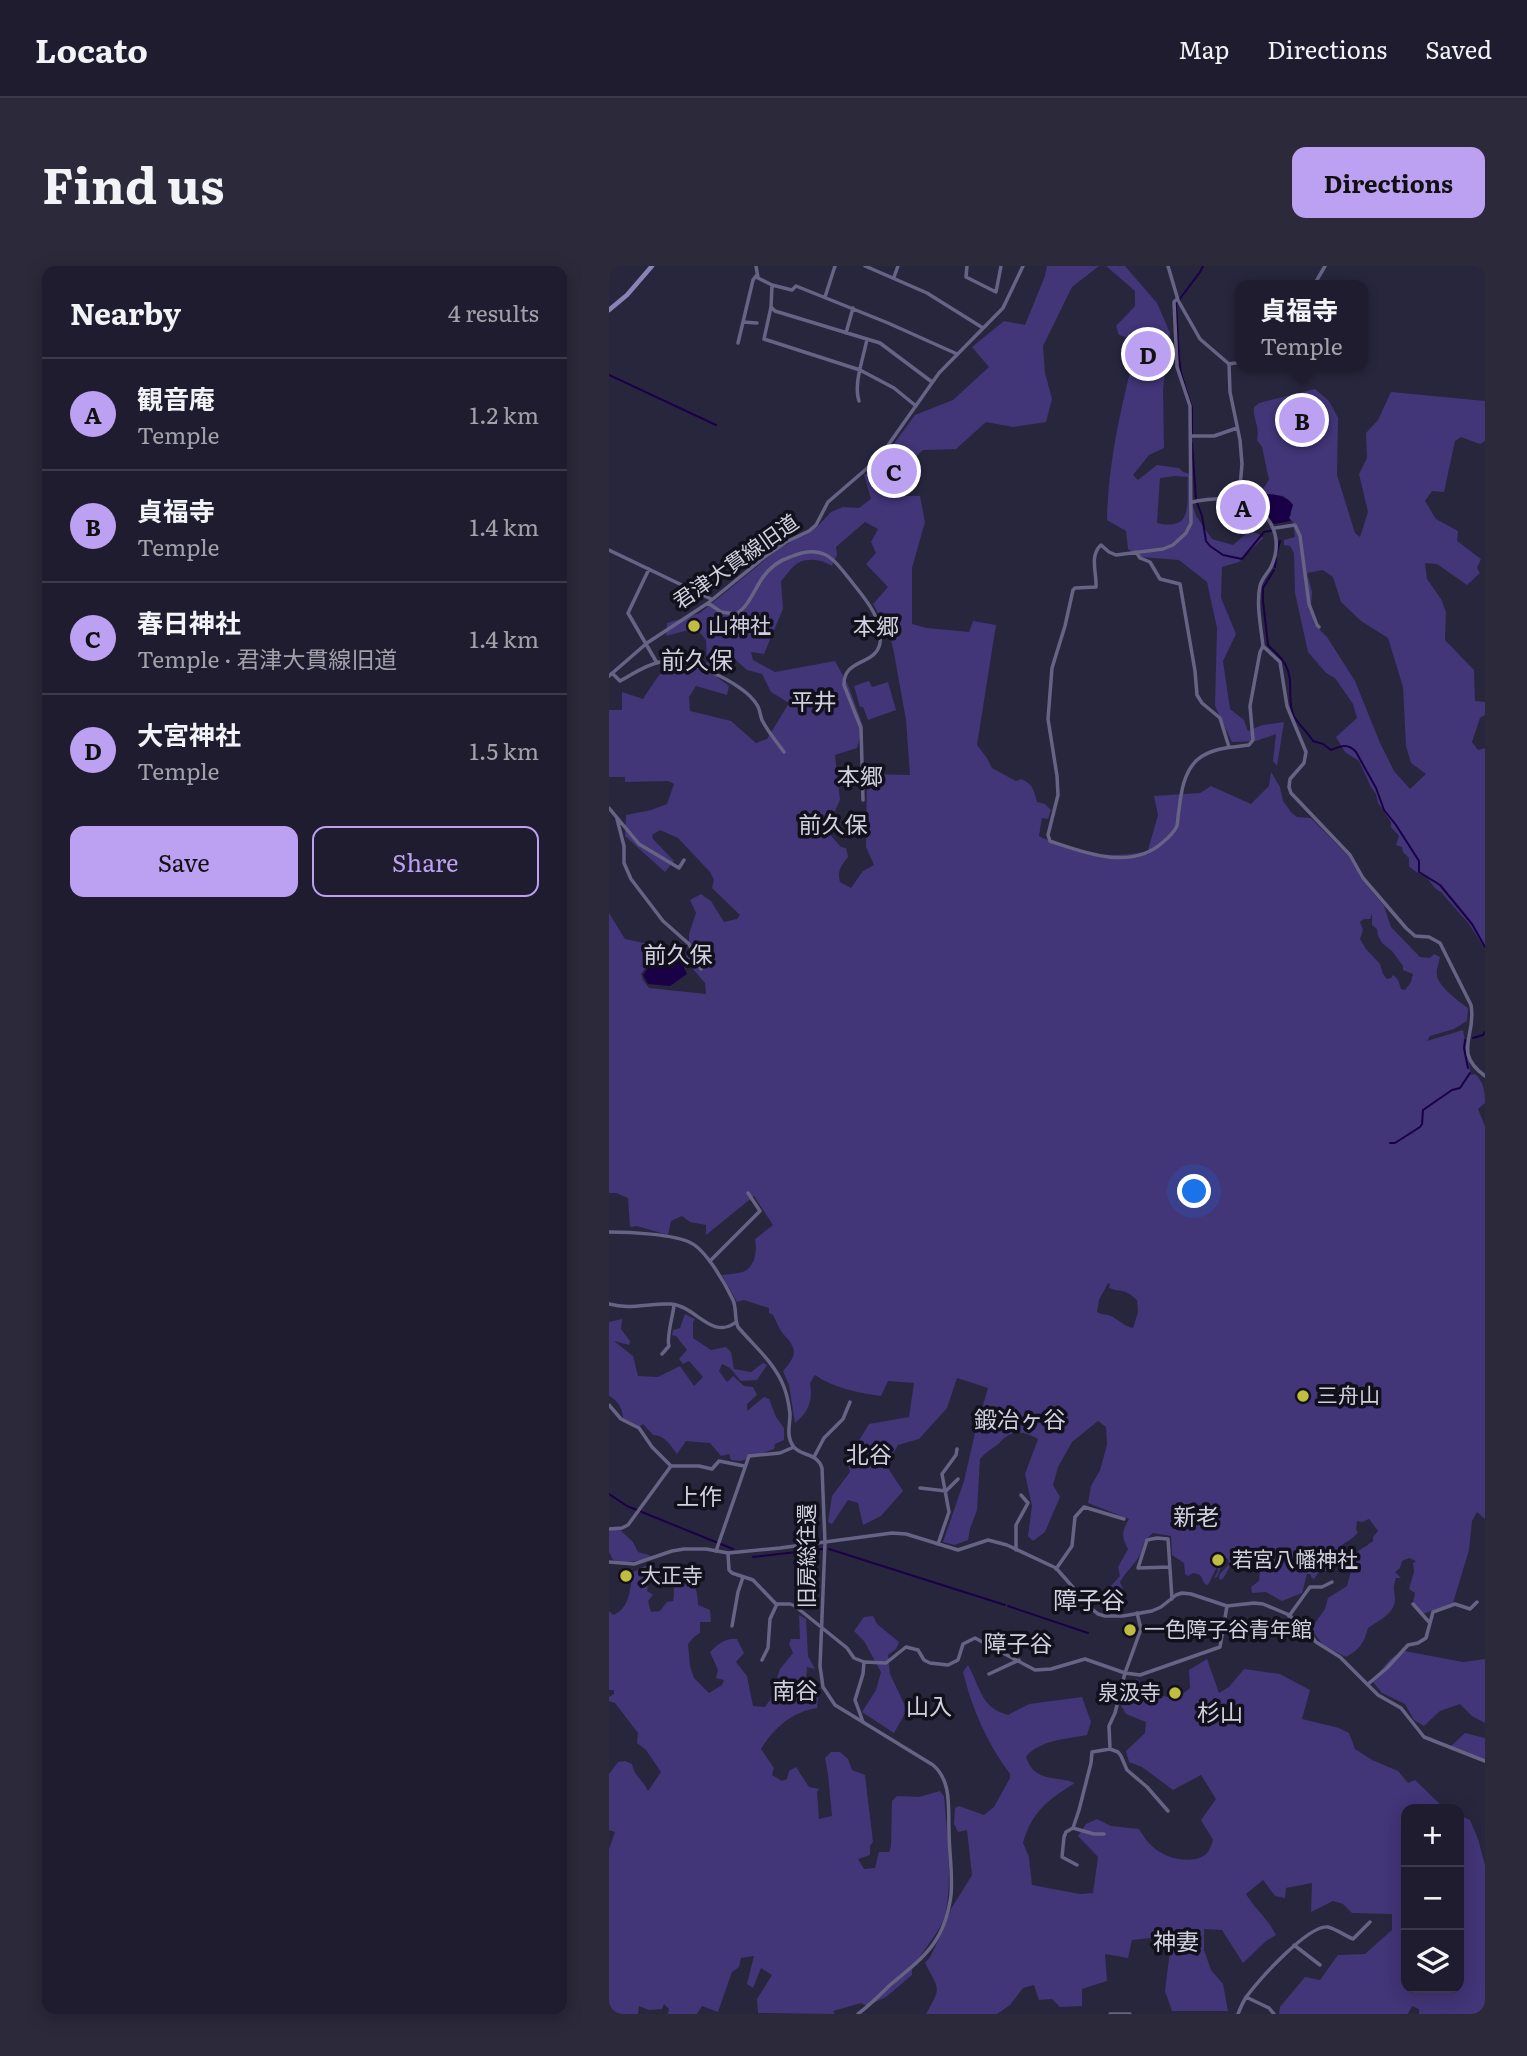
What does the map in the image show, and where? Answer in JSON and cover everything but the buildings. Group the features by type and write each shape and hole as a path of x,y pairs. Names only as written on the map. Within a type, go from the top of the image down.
{"main road":[{"path":"609,310 627,295 652,266"}],"street":[{"path":"738,343 756,276 756,266"},
{"path":"825,297 835,266"},
{"path":"865,266 894,277 936,299 983,328"},
{"path":"894,277 898,266"},
{"path":"967,266 966,277 996,292 1001,266"},
{"name":"君津大貫線旧道","path":"610,674 647,643 710,601 766,556 809,531 828,502 880,458 932,382 1003,308 1023,266"},
{"path":"1168,266 1178,300 1200,340 1229,364 1230,392 1240,440 1241,494 1260,509 1275,529 1273,558 1260,586 1263,646 1251,706 1253,740 1248,745 1229,747 1197,760 1189,771 1179,803 1177,826 1160,845 1148,852 1111,858 1074,849 1048,838 1058,795 1048,719 1052,668 1073,590 1075,587 1096,587 1094,556 1099,546 1116,555 1166,548 1180,540 1191,523 1195,501 1190,406 1180,377 1175,344 1174,302 1178,300"},
{"path":"756,276 772,285 792,290 796,286 825,297 957,354"},
{"path":"772,285 771,307 764,339 860,369 894,388 916,406"},
{"path":"771,307 775,311 886,346 932,382"},
{"path":"846,333 853,309"},
{"path":"743,322 757,323"},
{"path":"859,401 857,397 860,369 867,339"},
{"path":"1229,364 1235,363"},
{"path":"1191,436 1214,436 1237,428"},
{"path":"1195,501 1236,497 1241,494"},
{"path":"1275,529 1292,525 1298,529 1308,604 1319,627"},
{"path":"609,550 710,601 721,612 736,614 743,609 769,570 782,560 806,550 817,551 831,558 863,596 880,629 880,644 875,653 849,669 844,677 844,685 861,728 863,800"},
{"path":"1136,552 1140,558 1150,562 1160,579 1180,584 1198,699 1220,718 1229,747"},
{"path":"649,569 628,613 657,663"},
{"path":"1263,646 1280,662 1287,706 1306,752 1304,763 1290,779 1291,793 1350,855 1363,878 1406,928 1415,936 1429,937 1440,943 1471,1005 1468,1058 1474,1068 1485,1076"},
{"path":"610,674 620,681 666,661 693,665 733,683 757,704 763,722 784,752"},
{"path":"609,808 639,844 649,851 679,869 684,860"},
{"path":"617,819 624,846 624,863 631,878 663,921 688,944 701,969"},
{"path":"710,1261 759,1211 748,1193"},
{"path":"609,1232 646,1234 687,1241 700,1248 735,1304 736,1322 773,1366 784,1386 790,1412 789,1434 793,1447 797,1450 814,1457 824,1438 843,1419 850,1402"},
{"path":"609,1304 632,1307 674,1305 694,1313 718,1329 728,1328 736,1322"},
{"path":"662,1354 669,1346 667,1337 674,1305"},
{"path":"609,1405 621,1419 639,1428 671,1466 712,1469 719,1461 744,1466"},
{"path":"716,1551 749,1456 780,1453 793,1447"},
{"path":"938,1544 949,1512 942,1474 956,1455 957,1449"},
{"name":"旧房総往還","path":"814,1457 820,1461 822,1468 825,1543 823,1628 847,1648 854,1658 864,1662"},
{"path":"609,1528 628,1525 671,1466"},
{"path":"946,1491 958,1479"},
{"path":"920,1488 946,1491"},
{"path":"1016,1550 1016,1525 1028,1503 1021,1495"},
{"path":"1056,1569 1072,1546 1075,1517 1084,1507 1124,1519"},
{"path":"609,1562 634,1564 684,1549 728,1553 899,1533 958,1550 982,1541 994,1540 1056,1569 1098,1614 1112,1617 1137,1613 1161,1607 1182,1593 1227,1606 1263,1604 1300,1623 1316,1642 1341,1657 1378,1695 1401,1707 1425,1737 1485,1761"},
{"path":"1169,1567 1138,1568 1147,1540 1168,1539 1172,1599"},
{"path":"728,1553 729,1570 732,1573 753,1580 777,1604 795,1606 823,1628 820,1666 823,1687 835,1706 933,1765 940,1771 948,1793 951,1894 945,1920 936,1941 920,1961 858,2014"},
{"path":"732,1626 743,1577"},
{"path":"1289,1616 1310,1587 1322,1587 1332,1583"},
{"path":"1368,1684 1408,1645 1426,1638 1433,1612 1455,1604 1469,1609 1477,1602"},
{"path":"762,1660 768,1648 770,1619 777,1604"},
{"path":"1413,1604 1429,1622"},
{"path":"864,1724 855,1700 864,1662 886,1663 906,1647 918,1650 924,1660 930,1663 948,1665 958,1660 963,1644 975,1638 1038,1670 1085,1659 1125,1673 1140,1675 1220,1647 1227,1606"},
{"path":"1110,1749 1109,1726 1141,1629 1137,1613"},
{"path":"989,1674 1019,1661"},
{"path":"1077,1865 1062,1857 1063,1837 1073,1828 1092,1752 1110,1749 1121,1756 1127,1770 1147,1787 1168,1811"},
{"path":"1073,1828 1094,1835 1104,1834"},
{"path":"1238,2014 1246,1997 1294,1945 1308,1934 1324,1927 1353,1939 1370,1922"},
{"path":"1294,1945 1320,1965"},
{"path":"1246,1997 1269,2008 1274,2014"},
{"path":"1110,2014 1130,2014"}],"shaded area":[{"path":"1047,266 1099,266 1072,287 1043,346 1045,373 1052,399 1046,422 1013,427 986,422 956,449 923,450 912,460 902,482 902,496 920,496 925,522 912,568 912,624 969,632 973,621 996,625 977,745 992,768 1016,781 1021,779 1031,785 1037,802 1045,804 1051,810 1048,819 1042,818 1039,836 1077,851 1103,855 1144,852 1149,854 1158,815 1154,796 1200,793 1211,786 1251,804 1269,786 1271,772 1280,787 1283,801 1291,812 1297,817 1311,818 1350,858 1362,880 1384,906 1391,927 1420,957 1430,958 1434,954 1440,957 1438,979 1449,993 1468,1008 1467,1021 1454,1029 1430,1036 1427,1041 1463,1030 1471,1075 1475,1074 1480,1080 1485,1095 1485,1103 1478,1109 1485,1126 1485,1519 1477,1512 1472,1521 1469,1550 1453,1603 1423,1614 1413,1603 1415,1593 1409,1589 1414,1572 1413,1563 1416,1561 1409,1558 1402,1561 1395,1572 1401,1578 1396,1578 1392,1609 1368,1628 1361,1645 1346,1657 1323,1645 1311,1629 1325,1609 1328,1598 1347,1586 1351,1571 1348,1563 1350,1559 1373,1541 1378,1531 1369,1519 1357,1521 1358,1532 1339,1548 1332,1571 1321,1569 1314,1579 1307,1574 1302,1593 1282,1601 1266,1592 1252,1593 1251,1587 1259,1581 1260,1568 1266,1560 1240,1548 1224,1577 1221,1580 1219,1578 1229,1564 1225,1557 1217,1577 1214,1578 1217,1567 1208,1585 1199,1575 1185,1574 1184,1563 1172,1555 1171,1536 1153,1533 1120,1582 1124,1592 1105,1609 1095,1603 1120,1576 1118,1567 1128,1549 1123,1534 1129,1519 1088,1503 1091,1486 1100,1470 1107,1445 1106,1427 1098,1421 1072,1442 1058,1467 1053,1485 1060,1497 1045,1532 1033,1541 1028,1536 1032,1506 1025,1474 1038,1439 1018,1433 1005,1438 980,1459 977,1510 968,1540 955,1545 943,1542 964,1481 988,1388 957,1378 947,1408 919,1439 898,1445 886,1465 903,1491 881,1516 863,1525 858,1503 848,1500 832,1524 828,1522 832,1496 850,1472 847,1460 869,1424 909,1417 914,1383 888,1381 881,1396 838,1387 815,1375 810,1383 809,1405 795,1423 789,1385 783,1371 793,1357 794,1349 773,1315 769,1313 769,1308 744,1300 737,1302 722,1275 740,1273 749,1268 755,1256 755,1239 773,1225 754,1196 706,1235 706,1225 690,1222 682,1216 671,1221 668,1235 637,1226 630,1227 628,1198 609,1193 609,913 625,939 649,944 653,954 652,962 641,974 649,988 706,994 705,983 685,960 696,913 690,900 701,894 711,901 724,922 737,919 740,915 712,888 714,880 710,872 678,838 660,830 652,835 674,861 665,872 625,836 626,815 667,804 674,784 668,781 625,782 625,777 609,777 609,710 622,710 622,692 643,699 667,668 682,664 707,663 706,640 696,628 666,636 667,623 700,613 777,550 818,526 831,512 843,507 859,508 871,499 864,475 880,463 915,415 953,400 989,367 972,347 1004,321 1025,325","holes":["865,522 878,529 871,542 876,553 866,564 888,587 873,604 890,635 894,653 906,720 910,775 867,774 866,847 874,865 863,871 851,888 840,882 839,878 840,869 848,857 846,848 841,847 826,830 840,800 835,755 857,748 863,726 848,685 835,661 775,672 753,660 751,652 764,654 783,609 781,581 802,561 815,560 832,566 837,555 836,547","729,654 747,670 762,674 771,692 789,703 767,739 756,743 731,721 690,711 689,697 696,686 727,695 729,686 708,670","1372,913 1372,925 1377,929 1382,943 1392,951 1403,970 1413,974 1405,990 1401,989 1393,975 1387,979 1380,964 1360,939 1363,930 1360,922 1370,919","1108,1283 1109,1288 1133,1296 1137,1300 1138,1312 1133,1328 1097,1312 1099,1300"]},
{"path":"1106,266 1125,266 1157,303 1170,333 1163,389 1164,448 1149,455 1133,475 1138,480 1157,465 1179,468 1190,474 1190,497 1196,516 1212,539 1233,545 1248,532 1257,533 1263,538 1239,562 1222,567 1221,598 1236,634 1223,661 1230,709 1244,720 1248,731 1262,725 1284,722 1277,766 1273,761 1276,734 1256,741 1232,742 1215,706 1217,628 1207,582 1179,560 1141,557 1128,549 1126,531 1107,520 1115,442 1132,364 1153,363 1156,346 1119,335 1116,326 1135,306 1135,291","holes":["1188,477 1187,504 1183,519 1169,525 1157,523 1160,478"]},
{"path":"1315,389 1329,401 1338,418 1337,475 1355,533 1360,537 1368,512 1359,474 1367,458 1366,433 1378,420 1391,392 1485,401 1485,441 1480,444 1461,437 1455,441 1444,492 1432,491 1425,501 1436,519 1458,531 1457,541 1481,559 1477,568 1480,573 1467,585 1437,564 1425,563 1427,579 1441,599 1446,612 1445,640 1474,670 1475,701 1485,702 1485,715 1480,718 1472,742 1478,750 1485,748 1485,949 1469,924 1441,892 1409,866 1409,858 1402,847 1396,845 1399,836 1378,803 1359,761 1345,752 1336,737 1357,718 1353,704 1335,678 1326,673 1308,652 1295,593 1294,553 1290,546 1284,545 1284,540 1295,537 1293,522 1289,518 1290,501 1283,496 1260,493 1269,480 1262,447 1257,440 1254,407 1259,403","holes":["1311,412 1310,428 1303,443 1286,420 1288,416","1323,570 1333,577 1341,602 1361,621 1388,638 1403,687 1406,746 1411,763 1426,774 1410,789 1394,771 1355,681 1327,637 1314,624 1312,592 1307,573"]},
{"path":"1266,494 1281,496 1293,505 1289,518 1291,521 1274,524 1256,501"},
{"path":"869,681 872,687 888,682 896,710 868,720 863,707 860,707 854,686"},
{"path":"687,945 682,963 687,974 670,986 648,984 643,975 649,966 654,964 656,952"},
{"path":"685,1314 695,1319 693,1338 711,1350 726,1347 731,1352 734,1369 751,1372 763,1363 767,1365 757,1380 741,1381 730,1368 722,1364 719,1371 727,1382 733,1376 744,1386 753,1387 757,1395 747,1404 747,1411 764,1397 769,1399 784,1428 784,1440 775,1444 774,1449 741,1461 731,1460 729,1454 721,1456 710,1443 686,1441 677,1454 667,1441 653,1435 643,1424 639,1427 623,1419 619,1405 609,1396 609,1322 622,1319 621,1329 630,1341 629,1345 614,1341 633,1356 638,1376 658,1377 680,1366 694,1386 703,1377 689,1361 683,1364 679,1359 687,1350 676,1336 672,1335 673,1330 680,1328"},
{"path":"618,1528 633,1542 638,1552 651,1557 632,1562 613,1560 609,1552 609,1532"},
{"path":"652,1563 647,1591 653,1595 648,1601 651,1612 660,1611 667,1602 673,1601 673,1576 681,1570 689,1573 691,1577 698,1605 710,1610 711,1622 700,1622 700,1633 688,1644 694,1678 709,1693 722,1685 724,1680 716,1678 718,1670 710,1652 725,1640 737,1639 744,1653 736,1662 747,1676 753,1706 765,1707 780,1669 793,1653 789,1644 791,1639 800,1639 799,1615 806,1619 808,1656 815,1669 807,1667 805,1696 818,1697 817,1708 800,1713 785,1722 761,1749 774,1768 772,1775 782,1781 787,1779 789,1771 796,1767 809,1787 819,1789 819,1819 832,1816 825,1758 831,1752 840,1752 848,1759 852,1770 865,1775 873,1842 870,1855 858,1859 864,1869 875,1868 879,1852 889,1852 892,1801 897,1796 919,1797 940,1791 944,1796 949,1871 945,1916 912,1966 912,1975 886,1997 867,2006 861,2003 833,2011 835,2014 758,2013 757,1999 772,1975 761,1968 753,1988 747,1984 754,1956 741,1958 739,1967 732,1972 718,2012 702,2006 697,2014 668,2014 669,2009 664,2004 662,2009 649,2010 639,2006 638,2014 609,2014 609,1849 615,1832 609,1830 609,1774 618,1762 632,1764 648,1791 661,1772 646,1750 637,1743 638,1733 615,1703 609,1701 614,1690 609,1690 609,1611 613,1615 623,1608 633,1572"},
{"path":"873,1616 877,1624 899,1642 896,1649 888,1655 890,1674 907,1710 894,1733 862,1712 876,1690 881,1672 864,1641 854,1631 864,1617"},
{"path":"1404,1651 1463,1662 1485,1659 1485,1723 1472,1716 1460,1704 1440,1711 1424,1726 1414,1720 1405,1704 1382,1693 1373,1682 1390,1660"},
{"path":"1207,1659 1219,1693 1229,1687 1244,1669 1280,1674 1310,1690 1302,1719 1349,1733 1355,1749 1398,1771 1408,1783 1415,1780 1440,1804 1401,1804 1401,1993 1464,1993 1464,1817 1470,1820 1485,1865 1485,2014 1419,2014 1419,2009 1412,2006 1408,2014 1279,2014 1280,2007 1305,1977 1320,1980 1338,1955 1365,1954 1392,1930 1392,1914 1352,1913 1343,1904 1333,1901 1311,1912 1312,1883 1286,1888 1285,1898 1275,1896 1263,1880 1246,1894 1276,1935 1243,1963 1222,1930 1204,1929 1204,1950 1211,1970 1223,1984 1228,2011 1172,2011 1165,1991 1170,1951 1159,1937 1132,1940 1128,1958 1105,1954 1107,1981 1082,1989 1082,2006 1060,2007 1052,1999 1039,2000 1034,1985 1023,1988 1010,2005 997,2014 926,2014 937,1989 925,1963 942,1933 951,1909 972,1875 967,1830 958,1832 954,1824 955,1808 959,1806 984,1815 994,1807 1010,1778 987,1738 971,1699 963,1672 968,1665 986,1702 1008,1715 1029,1704 1082,1697 1091,1722 1087,1735 1046,1744 1026,1757 1034,1771 1040,1775 1075,1783 1042,1807 1031,1823 1023,1843 1029,1857 1032,1885 1080,1894 1093,1893 1098,1857 1078,1836 1086,1824 1097,1819 1111,1826 1139,1829 1153,1847 1171,1857 1192,1860 1205,1855 1209,1850 1213,1840 1201,1820 1216,1799 1201,1775 1173,1790 1142,1767 1129,1762 1126,1751 1145,1733 1146,1722 1126,1714 1119,1702 1130,1681 1137,1679 1163,1696 1176,1697 1183,1694 1190,1688 1189,1670"},
{"path":"1465,1733 1485,1738 1485,1759 1451,1746"}],"waterway":[{"path":"1192,434 1192,408 1179,357 1176,304 1203,266"},
{"path":"609,375 716,425"},
{"path":"1192,443 1196,500 1206,541 1210,546 1223,555 1242,559 1264,532 1274,530"},
{"path":"1277,552 1280,541"},
{"path":"1275,567 1276,558"},
{"path":"1274,570 1263,588 1268,645 1282,660 1288,672 1291,708 1295,717 1313,741 1331,750 1347,746 1356,752 1376,788 1384,810 1419,861 1419,872 1440,885 1472,924 1485,947"},
{"path":"1473,1038 1485,1032"},
{"path":"1465,1040 1468,1068"},
{"path":"1390,1143 1395,1143 1420,1127 1423,1110 1452,1090 1460,1088 1470,1073"},
{"path":"609,1494 627,1506 733,1549"},
{"path":"753,1557 822,1549"},
{"path":"829,1549 1005,1605"},
{"path":"1008,1606 1088,1633"}],"place":[{"name":"大宮神社","path":"1148,354"},
{"name":"貞福寺","path":"1302,420"},
{"name":"春日神社","path":"894,471"},
{"name":"観音庵","path":"1243,507"},
{"name":"山神社","path":"694,626"},
{"name":"三舟山","path":"1303,1396"},
{"name":"若宮八幡神社","path":"1218,1560"},
{"name":"大正寺","path":"626,1576"},
{"name":"一色障子谷青年館","path":"1130,1630"},
{"name":"泉汲寺","path":"1175,1693"}],"district":[{"name":"本郷","path":"876,627"},
{"name":"前久保","path":"697,661"},
{"name":"平井","path":"814,702"},
{"name":"本郷","path":"860,777"},
{"name":"前久保","path":"833,825"},
{"name":"前久保","path":"678,955"},
{"name":"鍛冶ヶ谷","path":"1020,1420"},
{"name":"北谷","path":"869,1455"},
{"name":"上作","path":"699,1497"},
{"name":"新老","path":"1196,1517"},
{"name":"障子谷","path":"1089,1601"},
{"name":"障子谷","path":"1018,1644"},
{"name":"南谷","path":"795,1691"},
{"name":"山入","path":"929,1707"},
{"name":"杉山","path":"1220,1713"},
{"name":"神妻","path":"1176,1942"}]}
